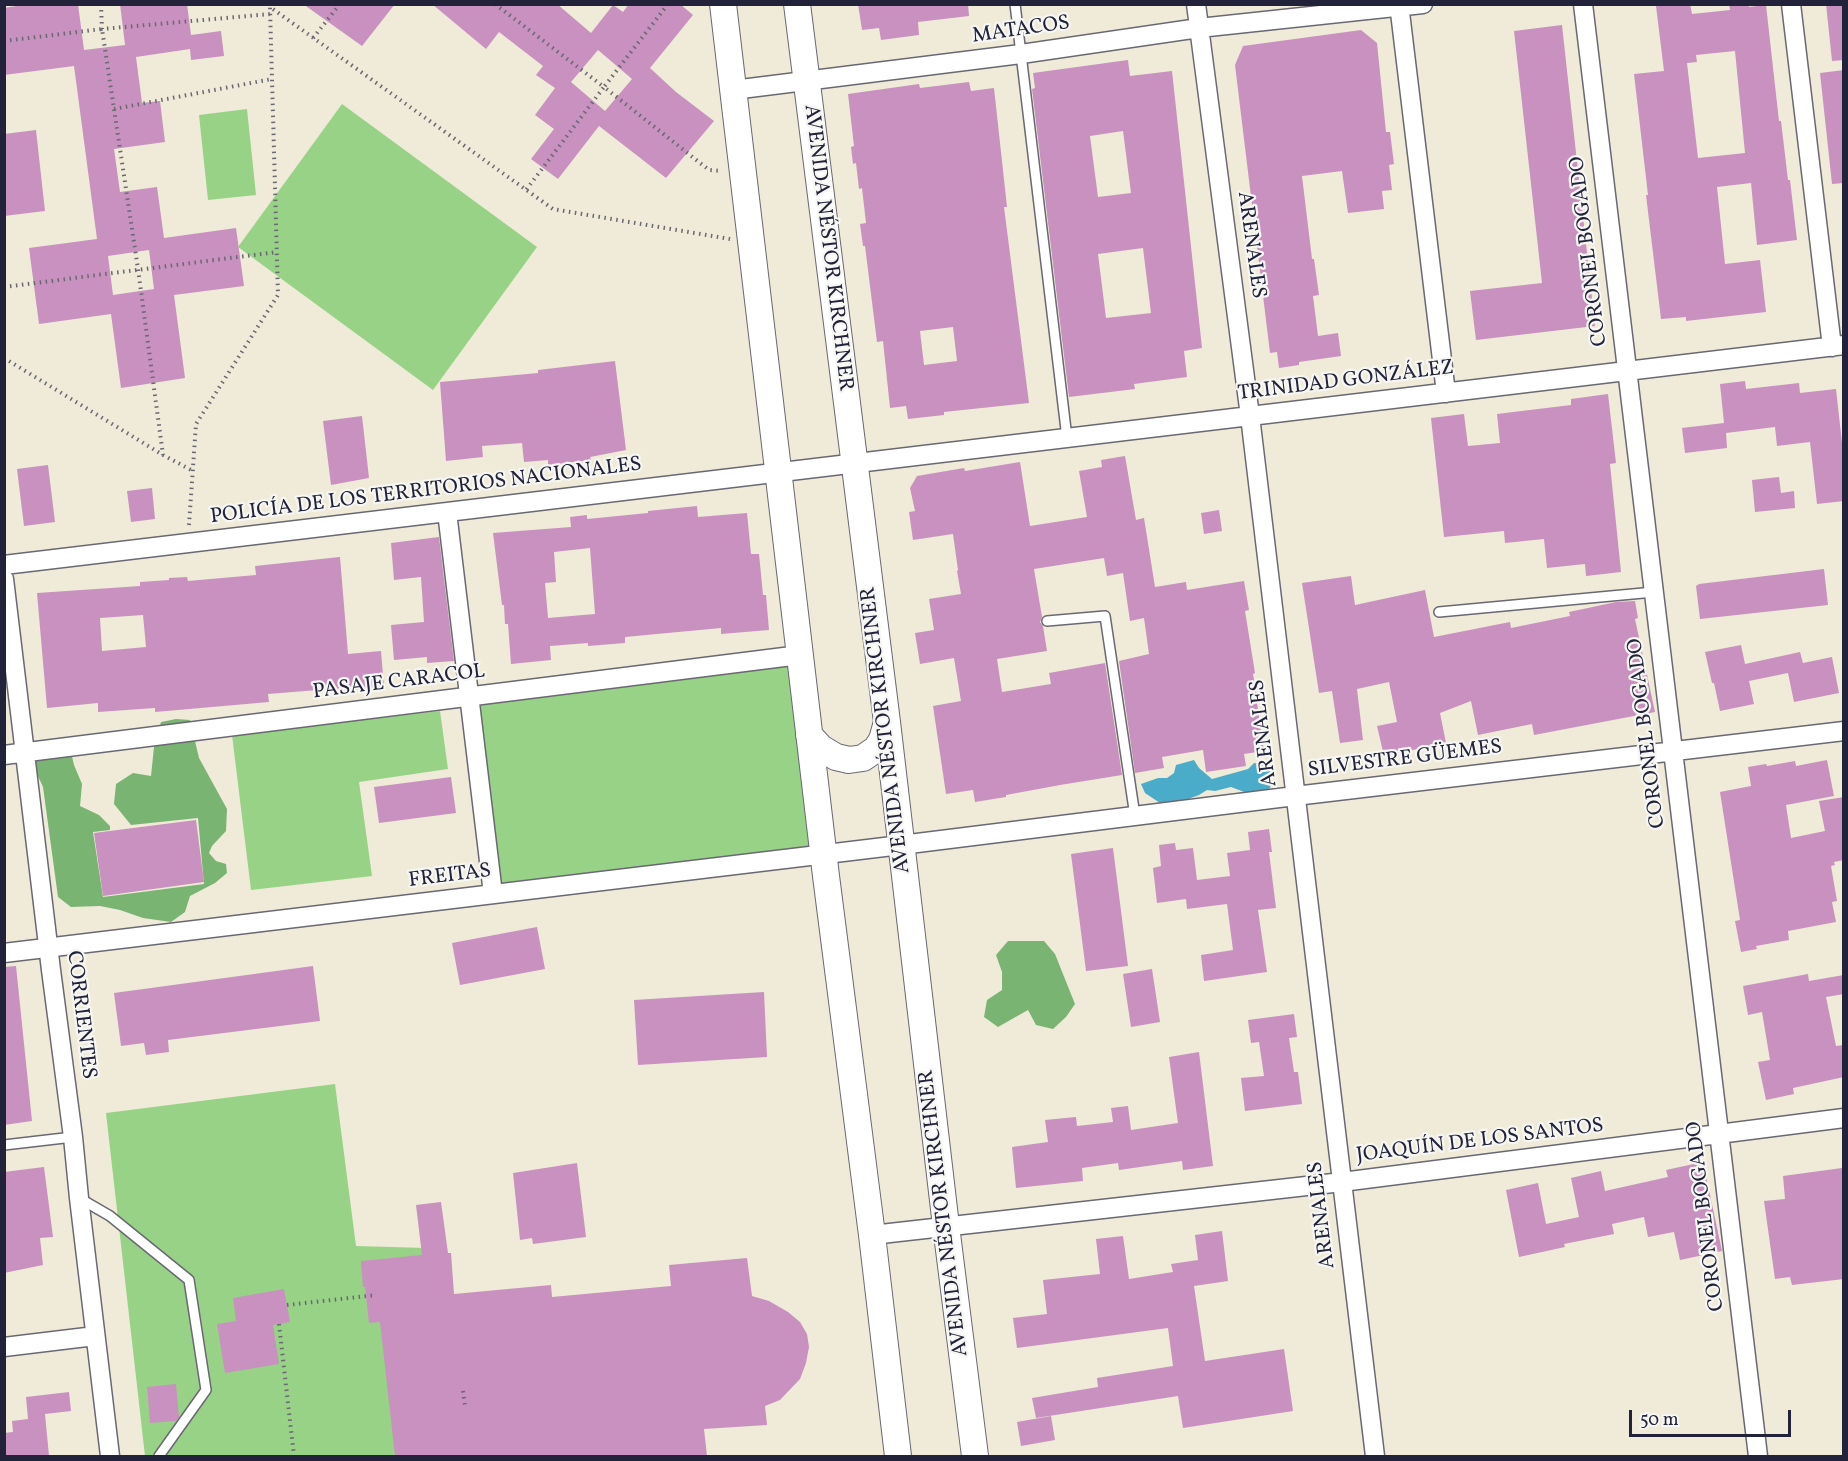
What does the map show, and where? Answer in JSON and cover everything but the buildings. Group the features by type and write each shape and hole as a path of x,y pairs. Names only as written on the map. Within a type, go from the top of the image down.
{"main road":[{"path":"723,4 823,854 898,1456"},
{"name":"AVENIDA NÉSTOR KIRCHNER","path":"797,4 887,722 975,1456"},
{"path":"809,735 821,748 836,757 849,760 862,758 876,749 882,740 887,722"}],"street":[{"name":"ARENALES","path":"1196,4 1250,416 1375,1456"},
{"name":"MATACOS","path":"733,90 1021,54 1199,28 1423,4"},
{"name":"CORONEL BOGADO","path":"1583,4 1758,1456"},
{"path":"1791,4 1838,346"},
{"path":"1400,6 1446,393"},
{"name":"TRINIDAD GONZÁLEZ","path":"854,463 1838,346"},
{"name":"POLICÍA DE LOS TERRITORIOS NACIONALES","path":"4,565 854,463"},
{"path":"447,512 493,894"},
{"name":"CORRIENTES","path":"4,579 110,1456"},
{"name":"PASAJE CARACOL","path":"4,755 800,655"},
{"name":"SILVESTRE GÜEMES","path":"901,845 1844,732"},
{"name":"FREITAS","path":"4,953 901,845"},
{"name":"JOAQUÍN DE LOS SANTOS","path":"872,1235 1342,1182 1844,1119"},
{"path":"4,1347 95,1336"}],"lane":[{"path":"1015,4 1067,438"},
{"path":"1439,612 1654,592"},
{"path":"1047,621 1105,616 1135,816"},
{"path":"4,1145 73,1137"},
{"path":"79,1198 110,1216 189,1280 206,1390 159,1456"}],"path":[{"path":"101,4 102,29 163,455"},
{"path":"313,38 339,4"},
{"path":"495,4 709,170 743,172"},
{"path":"526,190 668,4"},
{"path":"269,5 553,209 751,242"},
{"path":"188,543 196,424 278,295 269,5"},
{"path":"4,41 102,29 270,14"},
{"path":"114,109 272,79"},
{"path":"4,287 277,252"},
{"path":"4,358 193,471"},
{"path":"287,1305 376,1295"},
{"path":"279,1324 294,1456"},
{"path":"463,1391 465,1406"}],"green space":[{"path":"342,104 537,247 433,390 238,247"},
{"path":"247,109 256,195 208,200 199,115"},
{"path":"795,661 817,848 499,886 477,701"},
{"path":"440,711 448,769 359,782 372,876 251,890 232,735"},
{"path":"176,719 190,720 199,758 227,809 226,831 212,846 209,853 216,861 226,864 227,873 215,883 190,896 185,912 171,922 143,918 100,906 71,907 58,897 43,787 31,761 38,742 71,752 82,784 80,806 99,815 110,826 110,830 93,832 103,897 204,884 198,818 131,825 114,804 116,784 133,773 151,776 154,747 161,722"},
{"path":"1008,941 1044,941 1055,954 1075,1004 1066,1017 1053,1029 1036,1025 1028,1010 998,1027 984,1017 987,1000 1002,990 1002,972 996,955"},
{"path":"335,1084 356,1246 426,1248 453,1456 145,1456 106,1113"}],"water":[{"path":"1194,760 1199,768 1212,779 1248,769 1254,763 1264,765 1270,771 1272,780 1270,788 1264,794 1247,793 1231,787 1215,791 1207,790 1166,807 1145,793 1141,784 1158,778 1167,778 1174,773 1176,765"}]}
